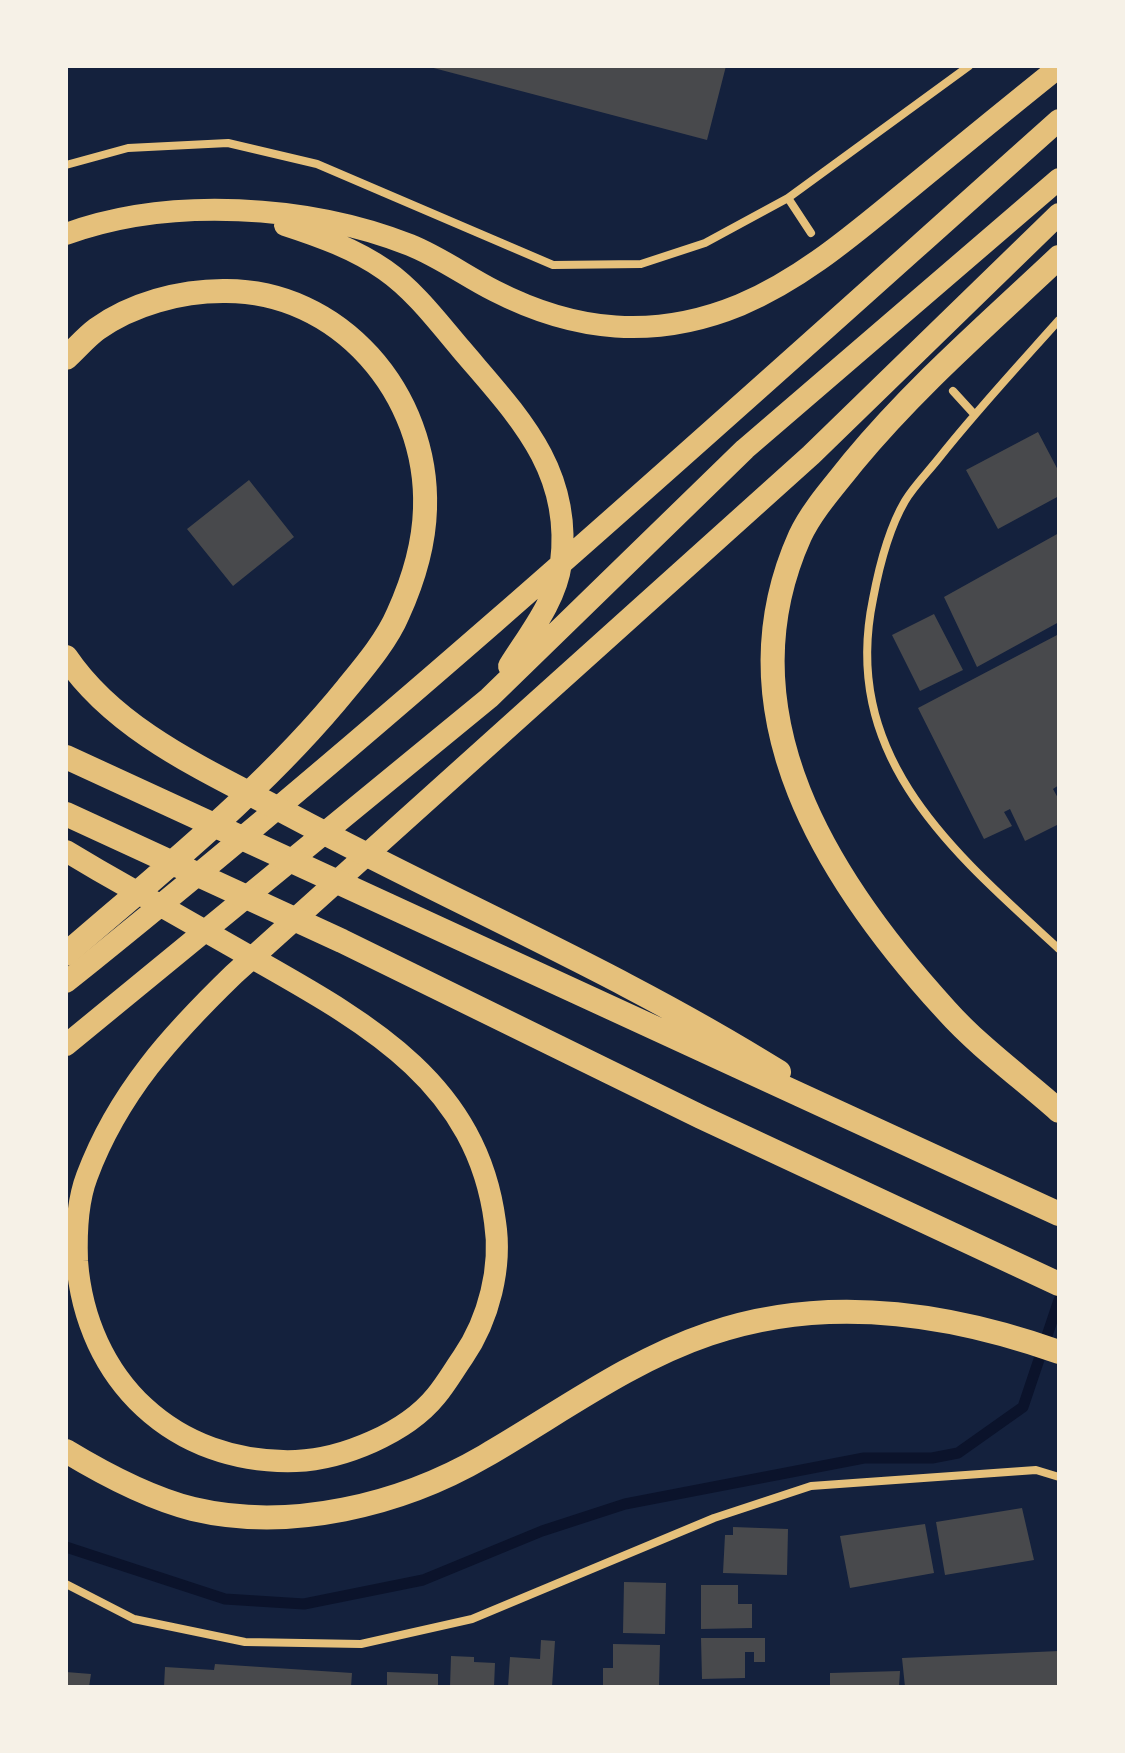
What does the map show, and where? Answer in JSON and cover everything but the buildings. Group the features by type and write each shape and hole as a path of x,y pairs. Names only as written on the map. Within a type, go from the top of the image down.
{"highway":[{"path":"66,234 149,214 201,209 327,220 411,246 533,310 574,323 630,329 681,322 738,305 795,277 848,239 1059,67"},
{"path":"66,982 222,857 561,564 1059,120"},
{"path":"66,1045 489,698 745,449 1059,179"},
{"path":"245,213 340,245 385,270 418,298 531,431 550,469 561,514 561,564 547,605 489,698"},
{"path":"66,851 98,870 299,984 371,1028 413,1063 452,1107 476,1147 491,1190 498,1242 490,1301 468,1350 434,1399 401,1426 354,1449 298,1461 234,1456 179,1435 134,1399 98,1351 80,1299 76,1237 85,1181 109,1123 143,1070 182,1023 234,974 811,455 1059,214"},
{"path":"1059,257 910,396 835,485 801,534 783,585 774,642 773,698 785,757 807,818 840,874 883,935 947,1012 1059,1111"},
{"path":"66,358 98,329 148,303 199,291 244,291 297,304 342,329 380,365 407,414 422,461 425,508 418,559 397,616 365,666 328,712 226,815 66,954"},
{"path":"66,657 120,716 181,756 405,876 703,1024 859,1123"},
{"path":"66,757 1059,1214"},
{"path":"66,814 124,838 342,941 701,1117 1059,1284"},
{"path":"66,1445 76,1457 192,1509 248,1515 305,1514 363,1505 422,1488 648,1361 708,1334 756,1321 807,1313 862,1311 918,1314 1009,1335 1059,1352"}],"street":[{"path":"66,165 128,148 228,143 317,164 553,265 641,264 705,243 788,198 969,66"},
{"path":"788,198 811,233"},
{"path":"1059,320 974,414 905,501 880,564 865,637 870,707 900,778 943,838 1059,949"},
{"path":"953,391 974,414"},
{"path":"66,1584 134,1619 231,1640 361,1644 472,1619 714,1518 811,1486 1036,1470 1059,1477"}],"waterway":[{"path":"66,1547 225,1599 304,1604 423,1580 542,1531 625,1504 864,1458 932,1458 958,1453 1023,1407 1059,1300"}]}
